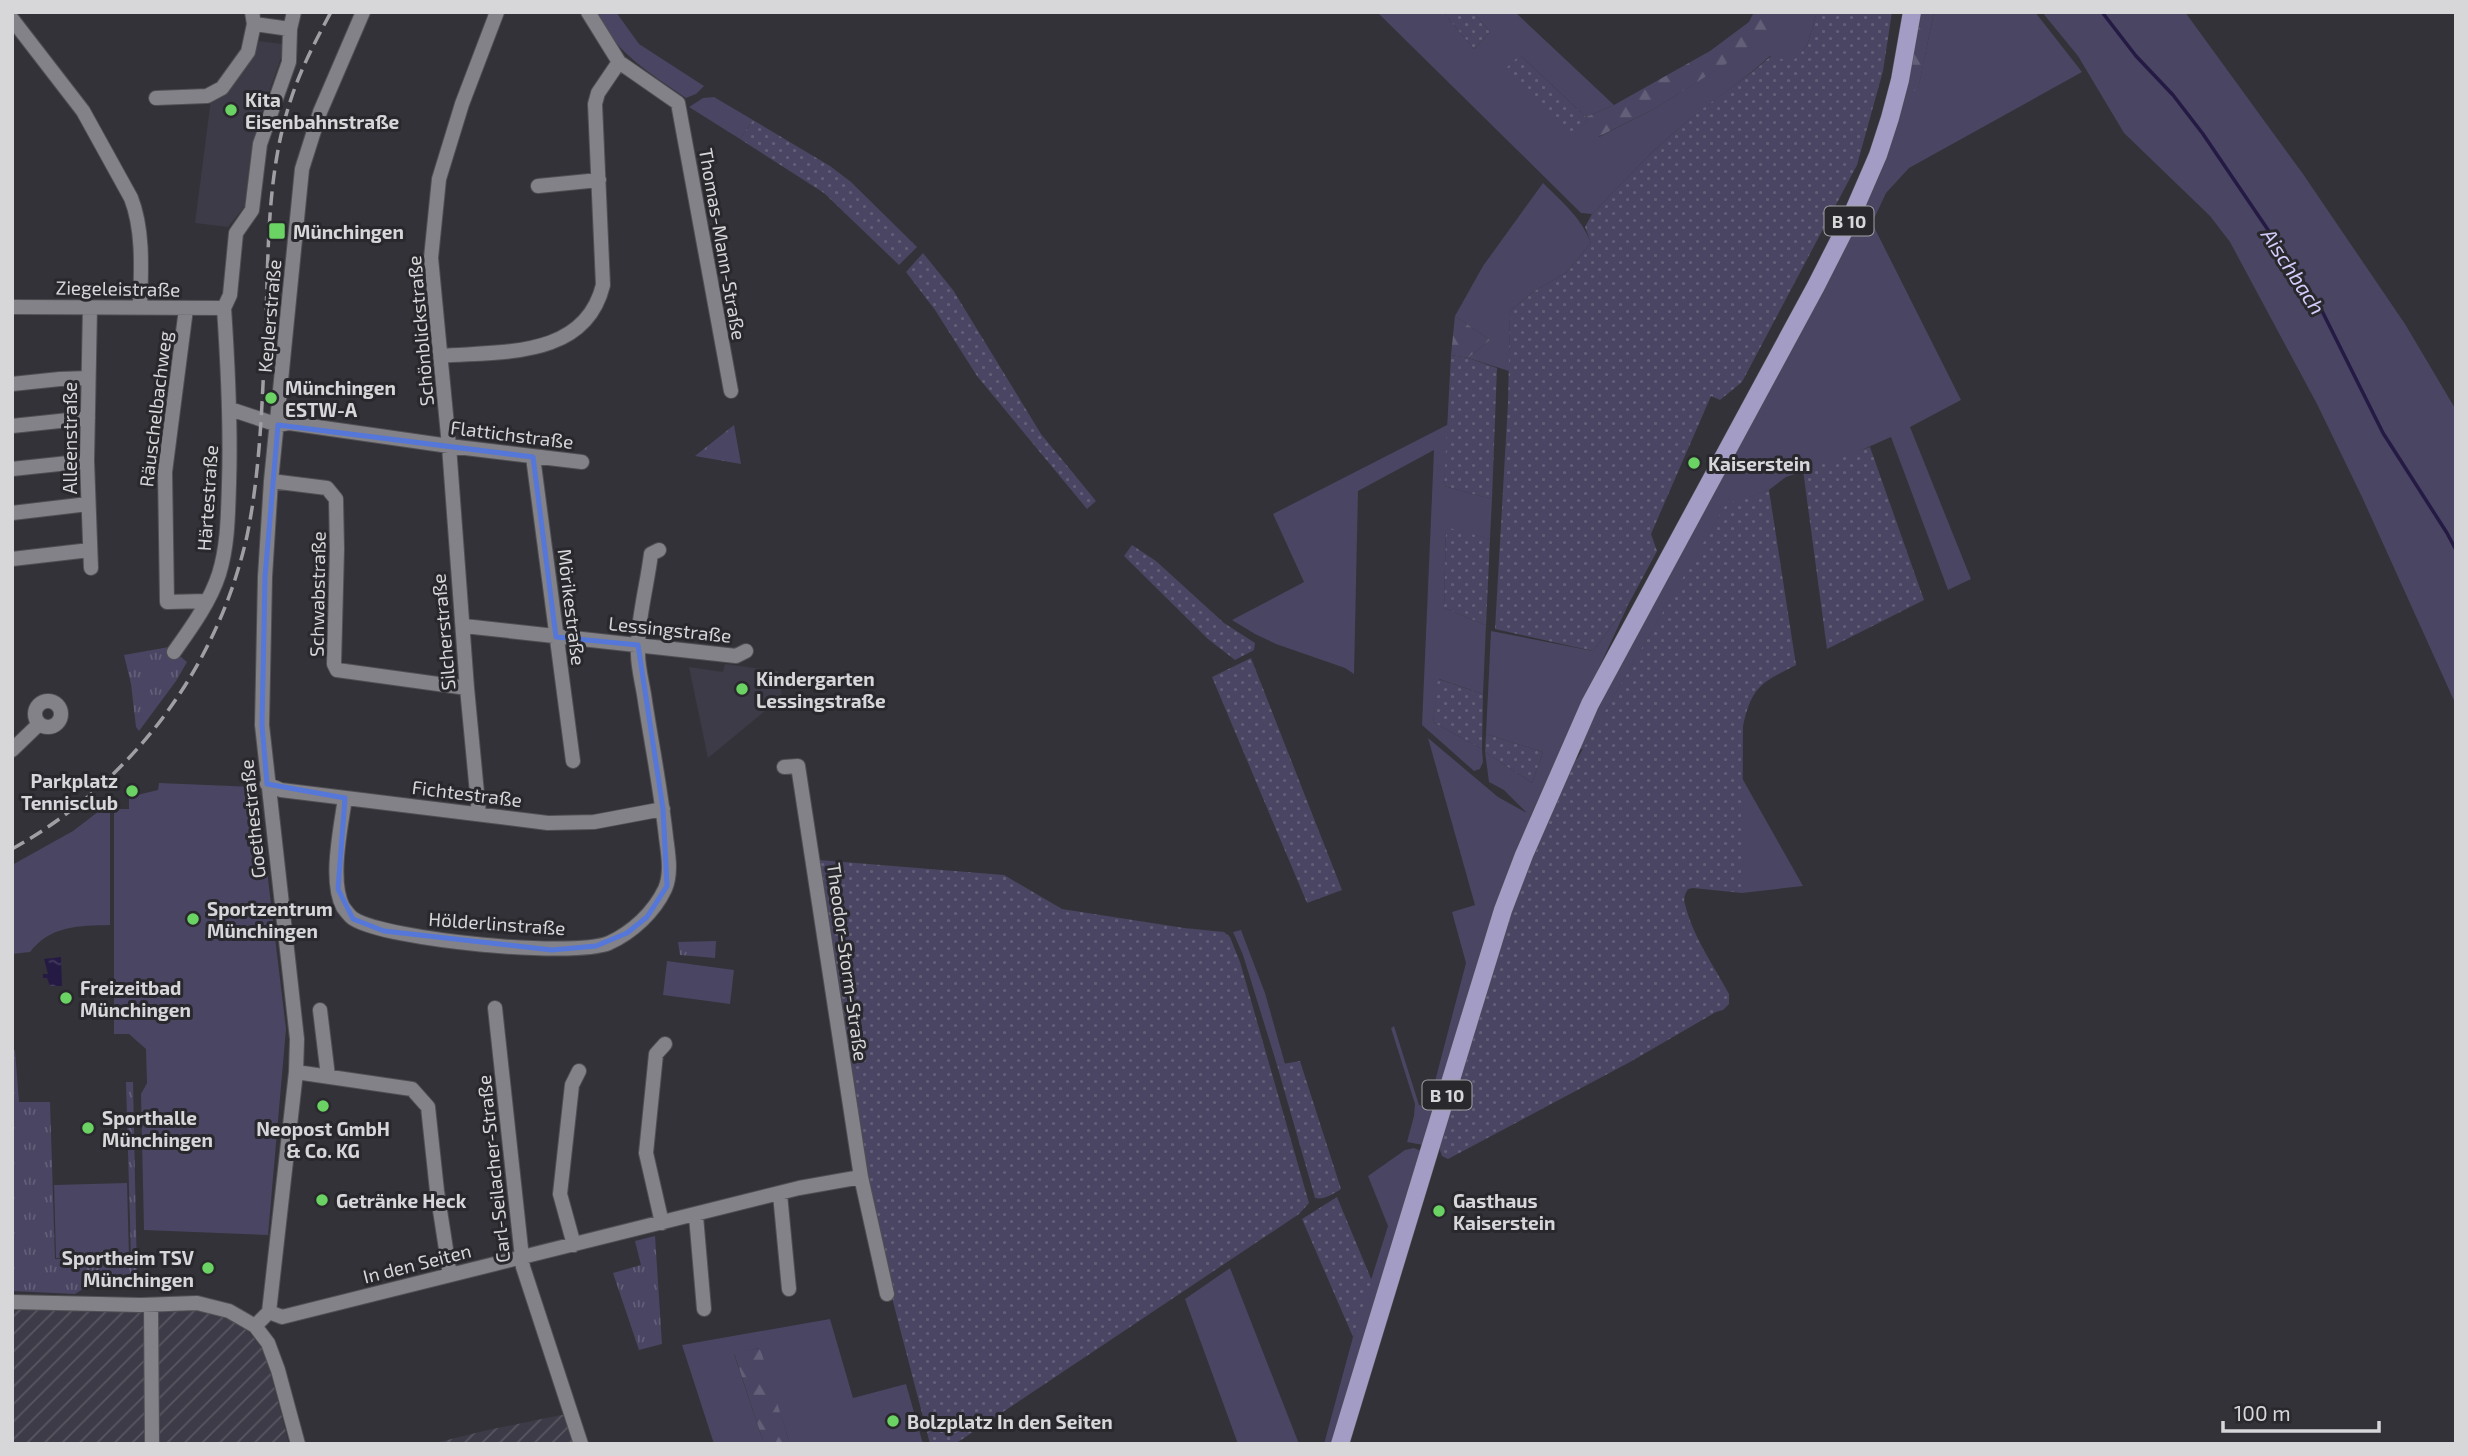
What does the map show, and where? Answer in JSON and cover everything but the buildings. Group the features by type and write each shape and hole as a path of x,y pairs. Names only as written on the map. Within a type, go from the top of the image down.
{"main road":[{"name":"B 10","path":"1340,1444 1503,910 1524,855 1590,704 1852,215 1878,155 1890,118 1913,12"}],"street":[{"name":"Härtestraße","path":"174,652 191,629 219,573 227,530 230,410 224,308 230,295 236,233 253,211 260,145 289,62 290,29 294,12"},
{"name":"Keplerstraße","path":"278,425 302,169 320,112 363,12"},
{"name":"Schönblickstraße","path":"449,446 431,258 439,179 462,104 497,12"},
{"path":"441,356 532,349 564,338 580,326 600,299 603,285 595,100 620,62 588,12"},
{"path":"156,98 207,96 222,88 248,52 253,18 290,29"},
{"path":"12,19 83,111 131,198 138,230 140,309"},
{"name":"Thomas-Mann-Straße","path":"620,62 678,103 731,391"},
{"path":"538,186 599,180"},
{"name":"Ziegeleistraße","path":"12,307 224,308"},
{"name":"Alleenstraße","path":"90,307 87,461 91,568"},
{"name":"Räuschelbachweg","path":"186,309 165,472 167,602 206,601"},
{"path":"12,384 88,378"},
{"name":"Flattichstraße","path":"230,410 278,425 289,424 582,462"},
{"path":"12,426 88,418"},
{"name":"Goethestraße","path":"269,1312 296,1072 297,1039 262,725 265,577 271,481 278,425"},
{"name":"Silcherstraße","path":"449,446 467,688 480,814"},
{"name":"Mörikestraße","path":"533,457 573,761"},
{"path":"12,469 87,461"},
{"name":"Schwabstraße","path":"271,481 327,488 336,499 334,664 337,670 467,688"},
{"path":"12,513 89,505"},
{"name":"Hölderlinstraße","path":"345,798 338,851 338,889 344,908 353,919 384,931 552,950 608,943 627,933 647,917 667,886 669,865 663,809 638,656 651,554 659,550"},
{"path":"12,559 90,551"},
{"name":"Lessingstraße","path":"464,626 736,656 746,651"},
{"path":"12,750 39,724"},
{"name":"Theodor-Storm-Straße","path":"784,767 798,766 861,1177"},
{"name":"Fichtestraße","path":"267,784 281,790 548,823 594,822 663,809"},
{"name":"Carl-Seilacher-Straße","path":"495,1008 523,1267 581,1444"},
{"path":"320,1010 328,1076"},
{"path":"662,1223 646,1153 656,1054 665,1044"},
{"path":"574,1245 560,1194 572,1085 579,1071"},
{"path":"296,1072 412,1089 428,1107 450,1275"},
{"path":"861,1177 887,1294"},
{"name":"In den Seiten","path":"269,1312 282,1317 780,1194 861,1177"},
{"path":"780,1194 789,1289"},
{"path":"696,1216 704,1309"},
{"path":"12,1302 150,1305 197,1303 229,1311 255,1326 268,1343 298,1444"},
{"path":"150,1305 152,1444"},
{"path":"255,1326 269,1312"}],"highlighted area":[{"path":"278,425 533,457 556,637 638,645 663,809 667,886 647,917 627,933 596,946 552,950 384,931 353,919 338,889 345,798 267,784 262,725 265,577"}],"shaded area":[{"path":"257,41 283,44 282,55 258,123 250,158 245,206 228,227 195,223 211,99"},
{"path":"725,664 778,671 782,697 708,758 689,667 723,672"},
{"path":"12,1309 198,1311 223,1316 249,1332 265,1352 289,1444 12,1444"},
{"path":"566,1414 576,1444 431,1444 488,1430"}],"green space":[{"path":"596,12 616,12 639,44 704,86 696,94 686,98 647,71 623,50"},
{"path":"1377,12 1443,12 1474,49 1490,32 1473,12 1515,12 1614,105 1586,117 1520,55 1575,134 1588,119 1599,137 1654,109 1790,23 1794,12 1817,12 1807,46 1792,63 1770,56 1688,120 1644,160 1592,214 1581,213"},
{"path":"1443,12 1473,12 1490,32 1474,49"},
{"path":"1754,12 1794,12 1791,23 1654,109 1598,137 1586,117 1614,105 1710,51 1749,22"},
{"path":"1817,12 1892,12 1883,71 1857,165 1742,382 1720,400 1711,396 1651,534 1657,551 1629,603 1593,651 1495,629 1508,403 1510,311 1533,292 1567,272 1591,243 1585,227 1592,214 1666,140 1771,56 1792,62 1807,46"},
{"path":"1920,12 1934,12 1918,90 1905,92"},
{"path":"1934,12 2035,12 2082,72 1909,168 1886,193 1872,223 1961,400 1910,427 1971,579 1948,590 1891,437 1848,456 1786,477 1769,490 1726,505 1583,749 1578,749 1905,92 1918,89"},
{"path":"2042,12 2185,12 2303,174 2405,324 2456,410 2456,705 2317,404 2230,242 2210,216 2124,133 2078,56"},
{"path":"1520,55 1588,119 1575,135 1503,71"},
{"path":"714,97 753,120 740,139 689,107 703,98"},
{"path":"753,120 830,166 851,182 917,247 899,265 824,193 740,139"},
{"path":"1543,183 1576,218 1591,243 1567,272 1533,292 1510,311 1509,371 1468,358 1490,340 1455,316 1483,266"},
{"path":"923,253 953,290 1041,434 1096,501 1087,509 977,376 935,310 906,272"},
{"path":"1455,316 1490,340 1468,358 1451,355"},
{"path":"1451,355 1497,368 1492,499 1444,486"},
{"path":"1449,424 1444,486 1492,499 1490,539 1446,528 1444,608 1486,625 1483,694 1439,679 1433,722 1482,749 1483,762 1480,769 1474,771 1422,725 1434,450 1358,491 1354,674 1345,668 1276,644 1232,620 1304,582 1273,514"},
{"path":"734,425 741,464 695,456"},
{"path":"1870,447 1924,600 1827,649 1803,470"},
{"path":"1769,490 1796,665 1760,687 1746,713 1743,726 1742,893 1693,888 1688,889 1684,898 1698,939 1729,994 1729,1004 1723,1010 1630,1062 1448,1159 1442,1156 1438,1144 1515,900 1570,762 1577,759 1726,504"},
{"path":"1446,527 1490,539 1486,625 1444,608"},
{"path":"1132,545 1156,561 1224,623 1255,643 1254,650 1235,660 1208,639 1124,556"},
{"path":"1629,603 1531,815 1459,1025 1423,1145 1407,1142 1415,1104 1391,1028 1394,1026 1419,1105 1428,1108 1466,963 1452,912 1475,905 1428,738 1498,797 1527,813 1504,790 1489,782 1485,752 1532,783 1543,752 1486,734 1491,631 1593,651"},
{"path":"169,647 187,662 139,731 136,727 131,684 124,655"},
{"path":"1251,658 1342,890 1307,903 1212,677"},
{"path":"1438,679 1483,694 1482,749 1433,722"},
{"path":"1486,734 1543,752 1532,783 1485,752"},
{"path":"1742,778 1803,886 1742,893"},
{"name":"Sportzentrum Münchingen","path":"159,783 257,787 286,1029 268,1235 144,1230 141,1094 147,1083 146,1049 129,1034 114,1034 114,809 129,809 129,797 158,790"},
{"path":"103,808 110,809 110,925 66,929 47,937 30,952 12,954 12,865 73,831"},
{"path":"819,860 1004,875 1062,909 1224,932 1230,937 1240,962 1309,1203 1299,1214 955,1444 930,1444 891,1294 867,1180"},
{"path":"1241,930 1265,993 1285,1064 1277,1065 1243,955 1233,932"},
{"path":"716,941 715,958 680,955 678,942"},
{"path":"667,961 734,970 730,1004 663,995"},
{"path":"12,1050 15,1050 19,1102 50,1102 55,1259 131,1257 126,1082 133,1082 137,1275 128,1280 95,1281 75,1294 12,1291"},
{"path":"1300,1061 1341,1189 1322,1198 1315,1198 1277,1065"},
{"path":"1414,1148 1421,1151 1332,1444 1324,1444 1353,1337 1388,1226 1368,1176 1405,1150"},
{"path":"127,1183 129,1256 56,1258 54,1185"},
{"path":"1337,1197 1372,1281 1353,1337 1302,1219"},
{"path":"655,1236 662,1344 639,1350 613,1273 641,1265 635,1241"},
{"path":"1230,1268 1299,1444 1238,1444 1185,1299"},
{"path":"830,1319 853,1398 906,1384 923,1444 790,1444 759,1348 734,1354 764,1444 714,1444 682,1345"},
{"path":"760,1348 790,1444 764,1444 734,1353"}],"water":[{"path":"61,957 62,986 50,986 47,978 43,978 43,974 48,974 44,959"}],"waterway":[{"name":"Aischbach","path":"2102,12 2203,134 2319,305 2383,433 2456,550"}],"railway":[{"path":"12,849 55,822 95,791 131,756 163,718 191,676 214,632 233,585 247,536 258,463 270,219 277,158 295,88 331,12"}],"place":[{"name":"Kita Eisenbahnstraße","path":"231,110"},
{"name":"Münchingen","path":"277,231"},
{"name":"Münchingen ESTW-A","path":"271,398"},
{"name":"Kaiserstein","path":"1694,463"},
{"name":"Kindergarten Lessingstraße","path":"742,689"},
{"name":"Parkplatz Tennisclub","path":"132,791"},
{"name":"Sportzentrum Münchingen","path":"193,919"},
{"name":"Freizeitbad Münchingen","path":"66,998"},
{"name":"Neopost GmbH & Co. KG","path":"323,1106"},
{"name":"Sporthalle Münchingen","path":"88,1128"},
{"name":"Getränke Heck","path":"322,1200"},
{"name":"Gasthaus Kaiserstein","path":"1439,1211"},
{"name":"Sportheim TSV Münchingen","path":"208,1268"},
{"name":"Bolzplatz In den Seiten","path":"893,1421"}]}
